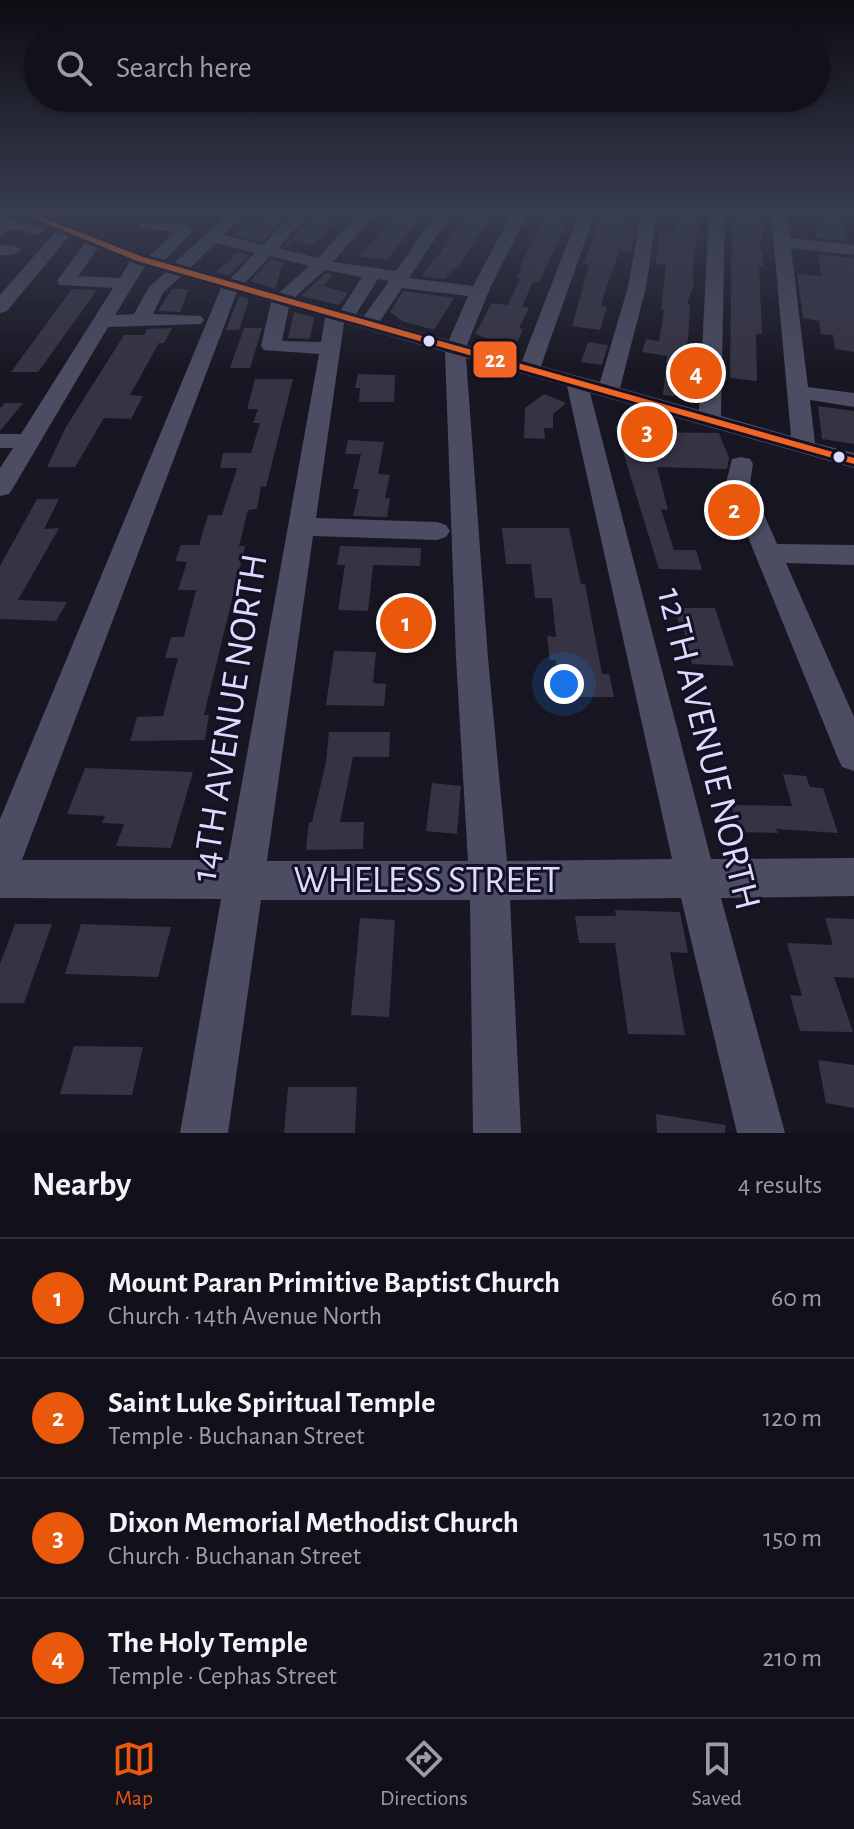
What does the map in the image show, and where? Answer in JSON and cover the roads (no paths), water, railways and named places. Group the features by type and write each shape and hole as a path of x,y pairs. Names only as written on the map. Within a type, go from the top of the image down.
{"street":[{"path":"0,307 33,266"},
{"path":"77,266 66,281 125,283"},
{"path":"0,488 125,283 141,266"},
{"path":"163,266 281,300 340,304 368,325 854,461"},
{"path":"141,320 155,291 182,266"},
{"path":"0,866 221,305 253,266"},
{"path":"320,266 281,300 271,346 330,349"},
{"path":"331,266 479,292"},
{"path":"368,325 408,266"},
{"path":"493,266 455,349 472,658 489,881 497,1133"},
{"path":"529,370 567,266"},
{"path":"593,389 631,312 639,266"},
{"path":"710,421 715,266"},
{"path":"785,266 804,447"},
{"path":"340,304 350,270"},
{"path":"340,304 373,274"},
{"name":"14TH AVENUE NORTH","path":"204,1133 330,349 340,304"},
{"path":"102,321 194,320"},
{"name":"12TH AVENUE NORTH","path":"593,389 696,878 761,1133"},
{"path":"798,392 854,400"},
{"path":"0,441 29,441"},
{"path":"741,464 738,483 854,756"},
{"path":"303,527 437,531"},
{"path":"768,553 854,555"},
{"name":"WHELESS STREET","path":"0,879 246,882 854,877"}],"place":[{"name":"The Holy Temple","path":"696,373"},
{"name":"Dixon Memorial Methodist Church","path":"647,432"},
{"name":"Saint Luke Spiritual Temple","path":"734,510"},
{"name":"Mount Paran Primitive Baptist Church","path":"406,623"}]}
